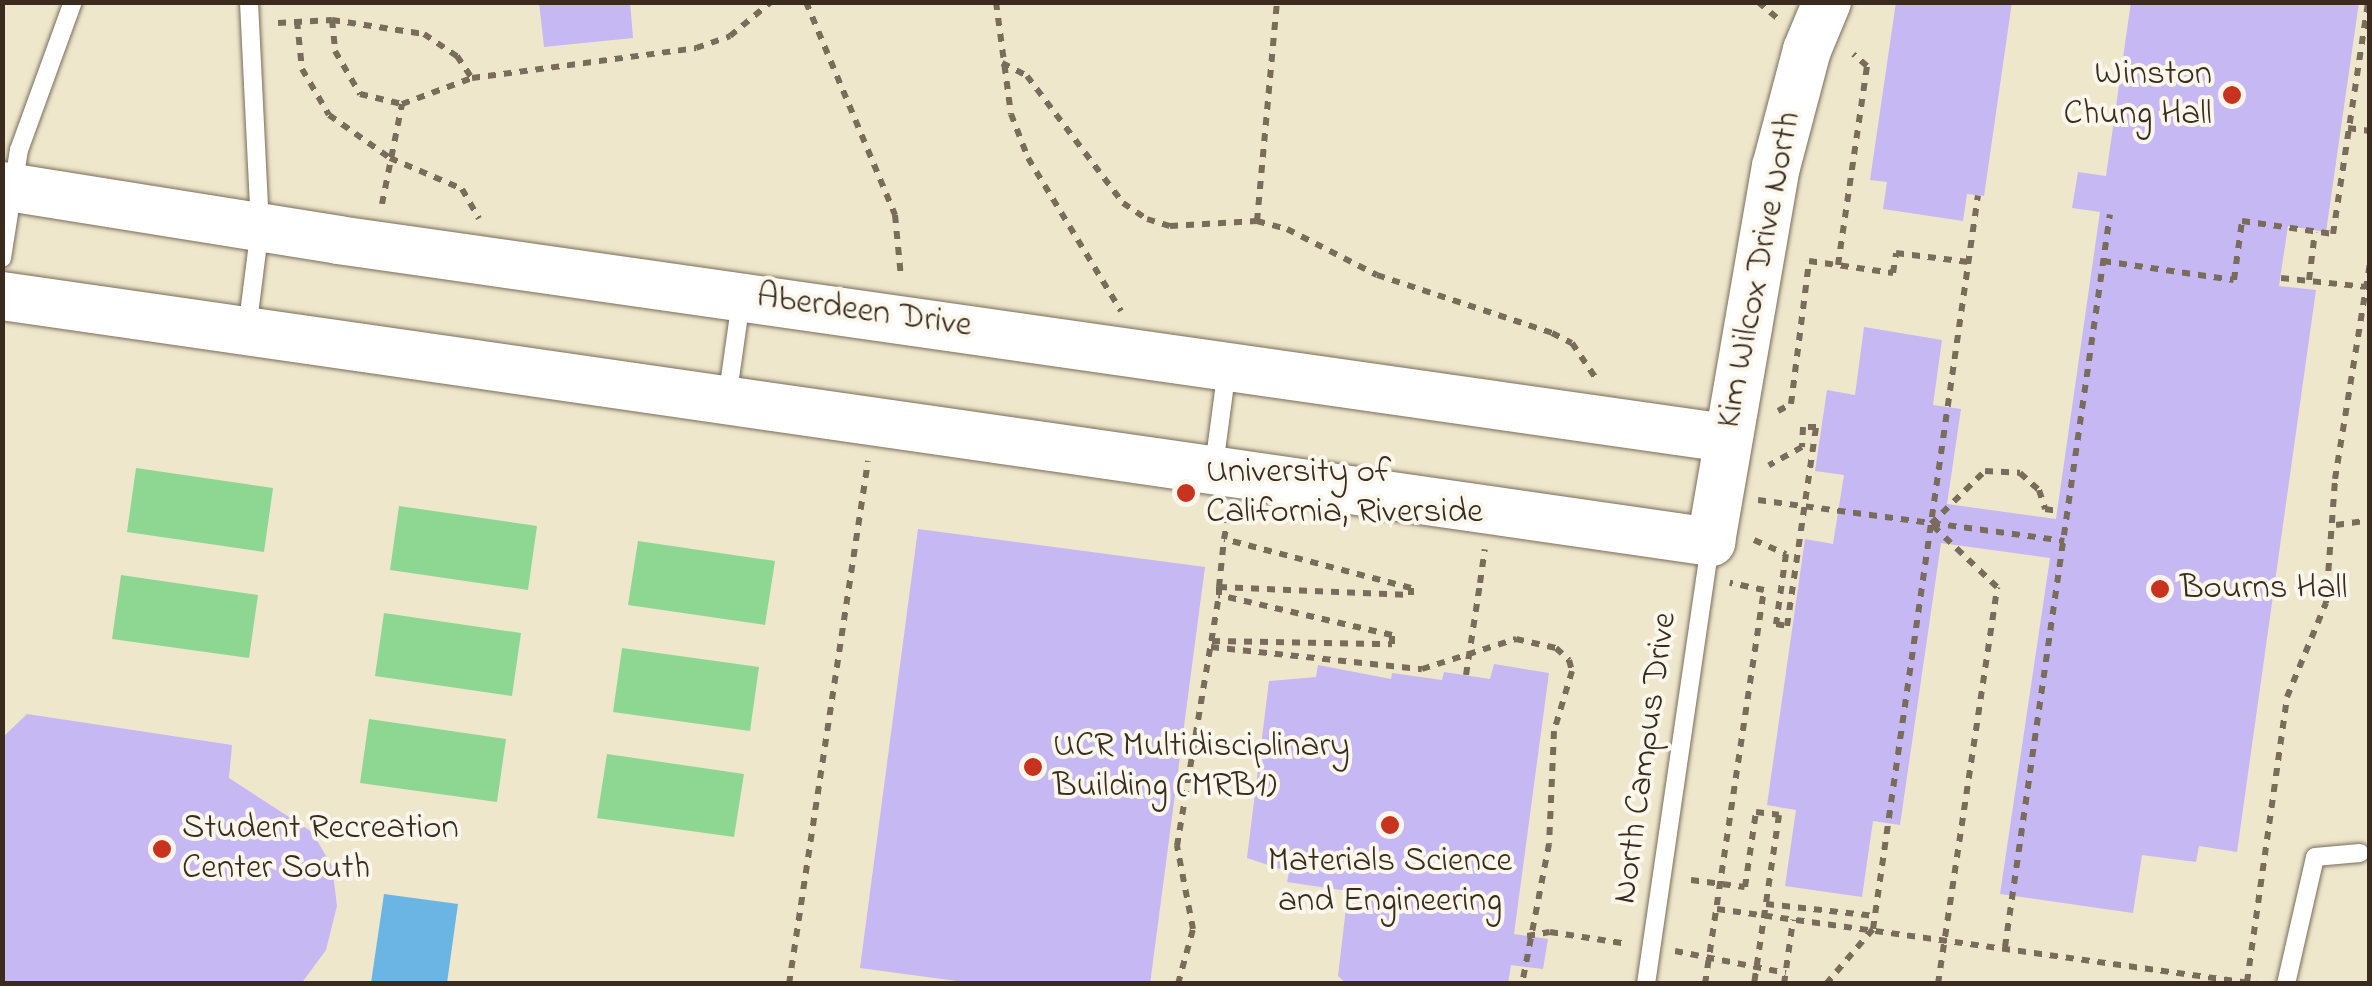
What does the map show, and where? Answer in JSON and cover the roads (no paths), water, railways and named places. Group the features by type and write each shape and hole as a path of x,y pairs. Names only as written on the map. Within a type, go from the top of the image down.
{"street":[{"name":"Kim Wilcox Drive North","path":"1731,554 1726,438 1742,378 1776,167 1807,50 1827,2"},
{"name":"Aberdeen Drive","path":"7,186 260,227 1228,363 1726,438"},
{"path":"2,296 874,420 1222,489 1731,554"}],"lane":[{"path":"2,258 7,186 72,2"},
{"path":"247,331 260,227 249,2"},
{"path":"727,400 742,294"},
{"path":"1222,489 1228,363"},
{"name":"North Campus Drive","path":"1646,984 1731,554"},
{"path":"2286,984 2315,857 2360,853"}],"water":[{"path":"384,894 458,904 447,983 371,983"}],"place":[{"name":"Winston Chung Hall","path":"2232,95"},
{"name":"University of California, Riverside","path":"1186,493"},
{"name":"Bourns Hall","path":"2160,589"},
{"name":"UCR Multidisciplinary Building (MRB1)","path":"1033,767"},
{"name":"Materials Science and Engineering","path":"1390,825"},
{"name":"Student Recreation Center South","path":"162,849"}]}
